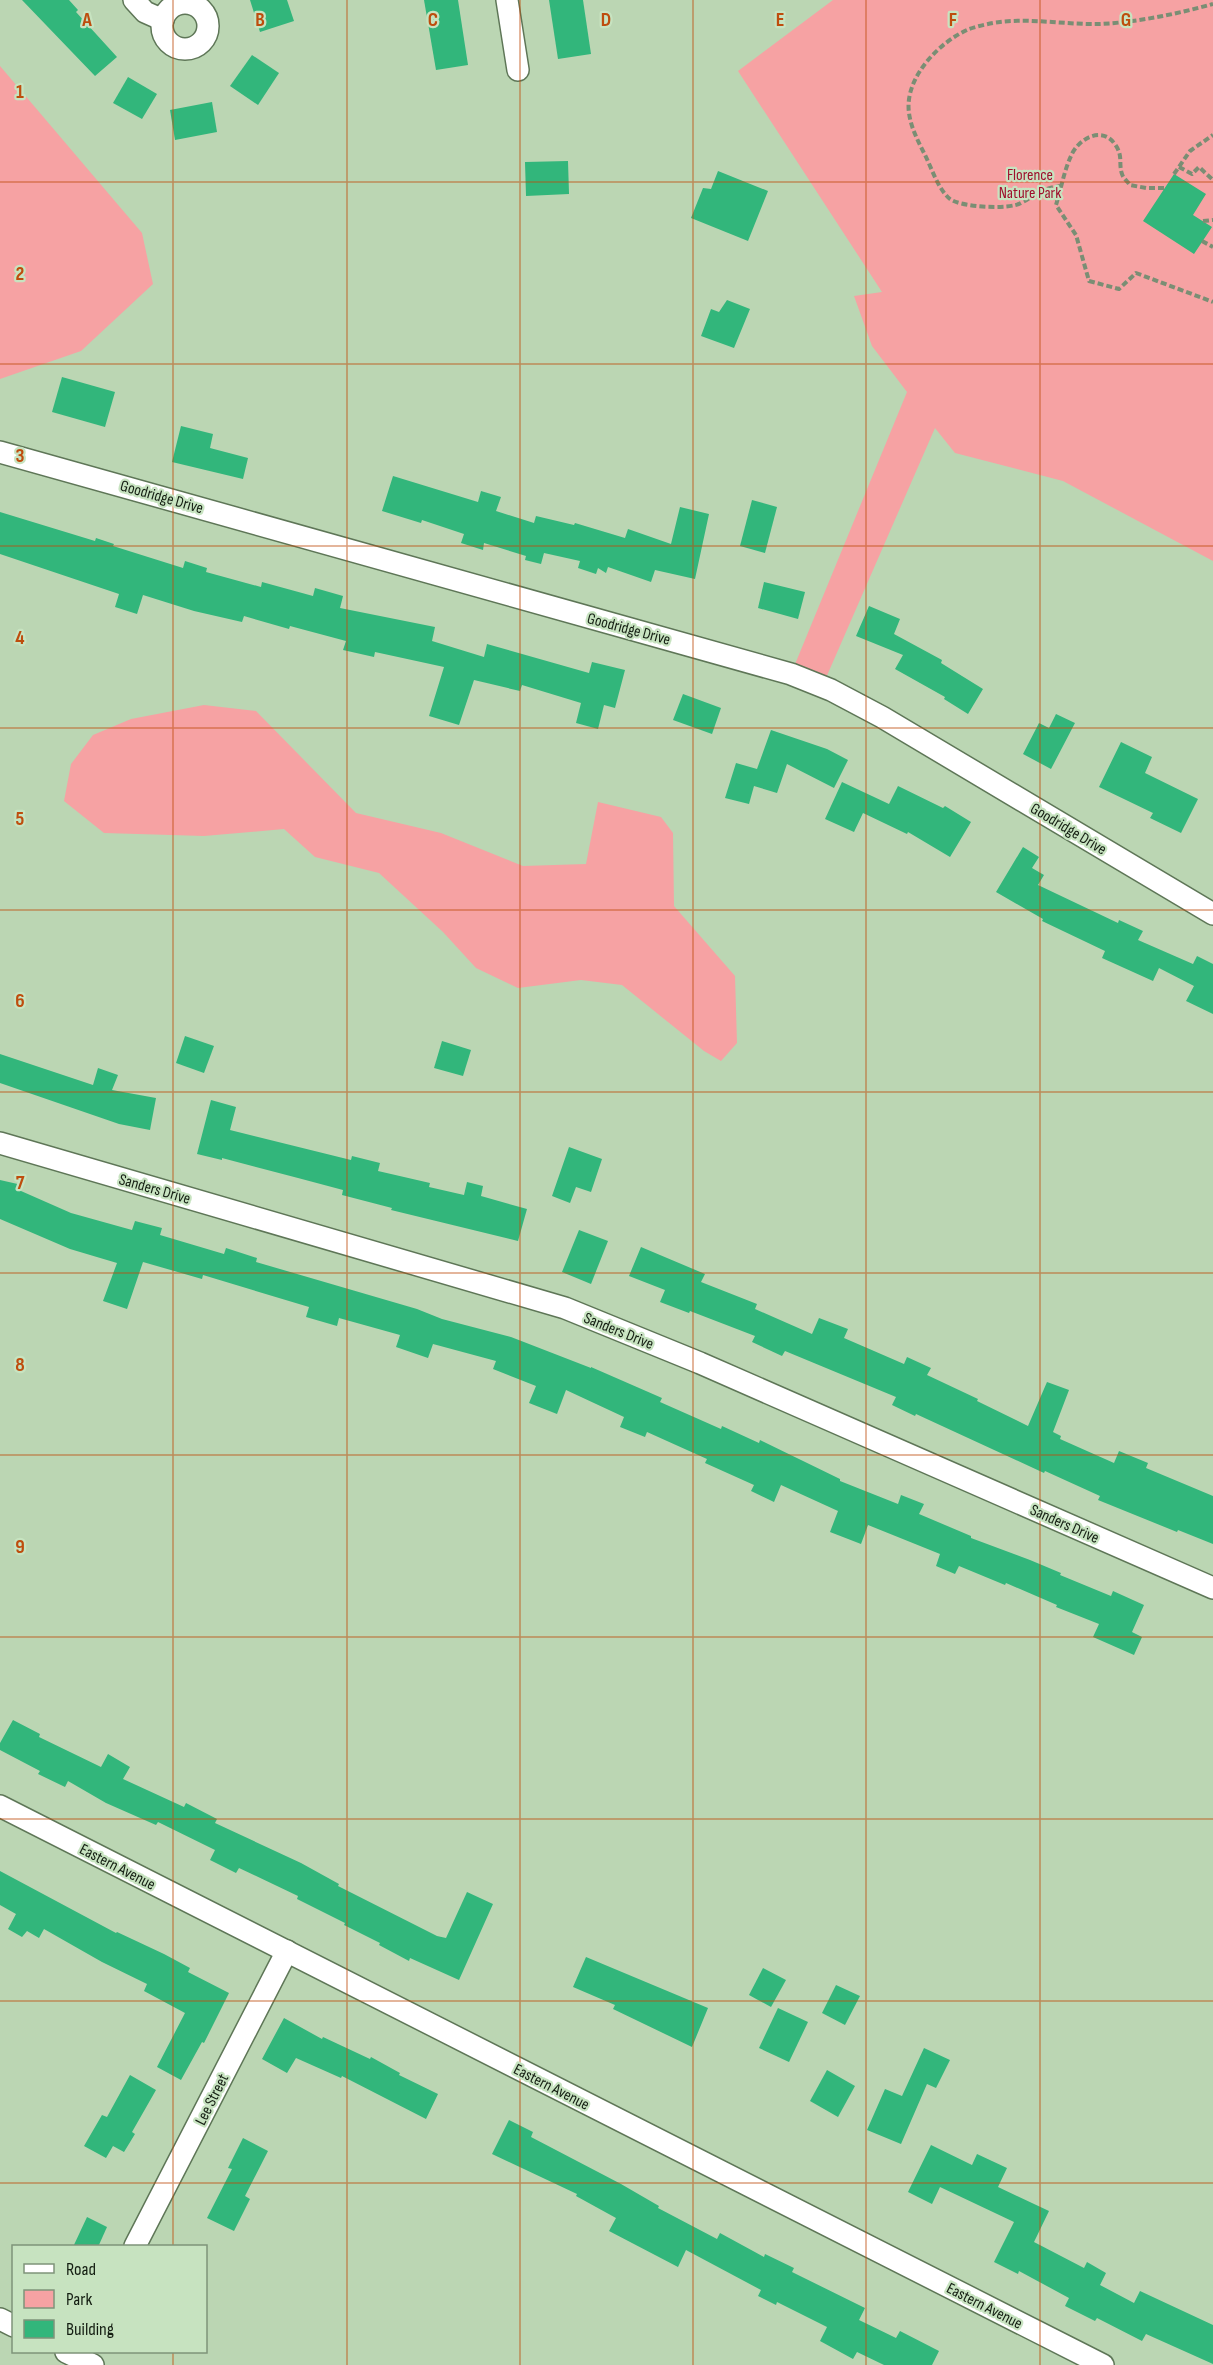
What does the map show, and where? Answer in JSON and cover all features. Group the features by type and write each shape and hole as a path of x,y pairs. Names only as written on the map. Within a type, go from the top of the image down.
{"street":[{"path":"134,0 145,12 163,20"},
{"path":"507,0 518,70"},
{"name":"Goodridge Drive","path":"0,452 791,674 831,690 882,717 1213,914"},
{"name":"Sanders Drive","path":"0,1143 565,1308 711,1368 1213,1588"},
{"name":"Eastern Avenue","path":"0,1806 1103,2365"},
{"name":"Lee Street","path":"136,2245 287,1951"}],"path":[{"path":"1062,186 1050,186 1036,192 1019,204 1004,207 968,205 951,200 942,189 913,130 908,111 912,87 923,66 945,45 969,29 1001,22 1102,24 1183,12 1213,4"},
{"path":"1164,188 1130,185 1122,174 1122,157 1115,144 1107,136 1094,134 1082,141 1071,154 1056,205 1076,235 1089,281 1119,289 1136,273 1213,302"},
{"path":"1174,174 1190,151 1213,135"},
{"path":"1179,166 1192,174 1199,167 1213,180"},
{"path":"1203,221 1213,220"},
{"path":"1202,241 1213,247"}],"green space":[{"name":"Florence Nature Park","path":"833,0 1213,0 1213,561 1063,481 955,453 935,428 822,687 791,674 907,392 872,346 854,296 882,292 738,71"},
{"path":"0,66 142,233 153,284 81,351 0,379"},
{"path":"204,705 256,711 356,813 441,833 523,866 586,864 598,802 661,817 673,833 674,906 735,976 737,1043 721,1061 704,1051 622,985 581,980 518,988 476,968 443,932 379,873 315,857 284,829 204,836 104,833 64,801 71,764 93,735 131,719"}],"building":[{"path":"22,0 69,0 78,10 76,12 117,57 95,76"},
{"path":"250,0 287,0 294,21 260,32"},
{"path":"424,0 458,0 468,65 436,70"},
{"path":"549,0 583,0 591,54 558,59"},
{"path":"252,55 279,73 258,105 230,86"},
{"path":"128,77 157,94 142,119 113,103"},
{"path":"212,102 217,132 175,140 170,110"},
{"path":"568,161 569,194 526,196 525,162"},
{"path":"718,171 768,191 748,241 691,218 703,188 711,189"},
{"path":"1174,174 1206,194 1193,215 1212,227 1194,254 1143,221"},
{"path":"727,300 750,309 734,348 701,336 711,309 719,312"},
{"path":"62,377 115,392 105,427 52,412"},
{"path":"181,426 213,434 210,448 248,458 243,479 172,462"},
{"path":"393,476 478,502 481,491 501,497 496,511 534,523 536,516 574,525 575,523 625,538 628,529 671,544 680,507 709,514 695,579 655,570 651,582 608,567 606,573 598,568 596,574 578,568 580,561 544,553 541,564 525,560 526,556 484,543 483,550 461,543 464,534 422,520 421,523 382,511"},
{"path":"752,500 777,507 765,553 740,546"},
{"path":"0,512 95,541 96,538 114,544 113,546 183,568 185,561 207,568 206,572 261,587 262,582 313,596 315,588 343,596 340,608 435,627 432,641 484,657 487,644 589,673 592,662 625,670 615,708 604,705 598,729 576,723 581,703 522,685 520,691 474,680 459,725 429,716 444,667 375,652 374,657 343,650 346,641 290,626 289,629 244,616 242,622 194,611 143,595 137,614 115,607 119,594 0,554"},
{"path":"764,582 805,592 798,619 758,608"},
{"path":"869,606 900,619 894,634 942,660 941,663 983,689 968,714 944,699 945,697 895,669 903,655 856,636"},
{"path":"683,694 721,708 712,734 673,720"},
{"path":"1056,714 1075,723 1051,769 1023,754 1039,723 1049,728"},
{"path":"771,730 827,749 848,760 834,788 787,764 777,793 754,786 749,804 725,798 736,763 757,769"},
{"path":"1121,742 1152,757 1145,773 1198,799 1181,833 1150,818 1153,813 1099,787"},
{"path":"842,782 889,804 898,786 943,808 945,806 971,822 950,857 908,832 907,834 863,813 854,832 825,819"},
{"path":"1023,847 1039,857 1032,868 1044,875 1038,885 1118,923 1119,920 1143,931 1138,940 1193,964 1197,956 1213,964 1213,1014 1186,1001 1194,986 1159,968 1153,981 1102,958 1105,951 1042,921 1043,919 996,892"},
{"path":"185,1036 214,1046 204,1073 176,1063"},
{"path":"442,1041 471,1050 463,1076 434,1068"},
{"path":"0,1054 93,1085 98,1068 118,1075 112,1090 156,1098 150,1130 119,1124 0,1083"},
{"path":"211,1100 236,1107 230,1130 351,1160 352,1156 380,1163 378,1171 430,1183 429,1187 464,1195 467,1182 483,1186 481,1196 527,1209 518,1241 391,1210 392,1208 342,1195 343,1190 222,1158 222,1160 197,1154"},
{"path":"569,1147 602,1159 591,1192 576,1187 570,1203 552,1196"},
{"path":"0,1180 22,1185 21,1191 71,1213 132,1230 135,1221 162,1228 160,1235 224,1254 226,1248 257,1258 256,1262 417,1309 442,1319 511,1337 591,1367 662,1398 660,1402 721,1429 722,1426 759,1443 760,1440 840,1481 898,1504 901,1495 924,1504 919,1514 971,1536 971,1538 1030,1560 1111,1596 1113,1591 1144,1605 1132,1632 1142,1637 1134,1655 1093,1637 1099,1624 1056,1607 1057,1605 959,1566 955,1574 936,1566 940,1554 868,1525 861,1544 830,1532 838,1511 781,1485 774,1502 751,1491 754,1485 705,1463 707,1459 647,1432 645,1437 620,1427 624,1417 566,1390 557,1414 529,1403 536,1386 493,1369 496,1361 433,1344 428,1358 396,1347 400,1335 339,1318 337,1326 306,1317 309,1307 203,1275 202,1279 143,1262 127,1309 103,1301 117,1263 70,1249 0,1219"},
{"path":"579,1230 608,1241 591,1284 562,1272"},
{"path":"641,1247 705,1274 701,1282 757,1304 755,1309 812,1334 819,1318 848,1329 844,1338 904,1364 907,1357 931,1368 927,1375 1028,1426 1047,1382 1069,1390 1053,1432 1061,1436 1060,1439 1114,1463 1119,1451 1148,1463 1146,1468 1213,1496 1213,1544 1098,1500 1100,1496 916,1414 915,1416 892,1405 896,1397 785,1351 782,1356 752,1342 755,1336 660,1302 665,1290 629,1276"},
{"path":"13,1720 40,1734 39,1737 101,1767 108,1754 130,1767 123,1779 184,1807 186,1803 217,1819 215,1823 301,1863 339,1884 338,1886 437,1936 446,1938 467,1892 493,1904 459,1980 410,1958 409,1961 344,1925 345,1923 297,1899 298,1896 239,1868 236,1873 210,1860 215,1850 158,1822 156,1825 106,1803 68,1781 65,1787 38,1774 40,1771 0,1750 0,1743"},
{"path":"0,1871 116,1933 164,1954 190,1968 188,1972 229,1993 204,2043 202,2042 181,2080 157,2067 185,2013 144,1991 147,1984 44,1929 39,1938 27,1931 22,1937 8,1929 16,1914 0,1905"},
{"path":"586,1957 708,2008 692,2047 613,2009 615,2005 573,1987"},
{"path":"763,1968 786,1980 771,2007 749,1995"},
{"path":"836,1985 860,1996 845,2025 822,2013"},
{"path":"778,2008 808,2022 789,2062 759,2048"},
{"path":"284,2018 322,2039 323,2037 370,2059 371,2057 400,2073 399,2075 438,2094 426,2119 342,2076 341,2078 296,2058 287,2073 262,2059"},
{"path":"924,2048 950,2060 936,2088 927,2084 901,2144 867,2130 885,2089 902,2096"},
{"path":"827,2070 855,2086 838,2117 810,2101"},
{"path":"130,2075 156,2090 132,2132 135,2134 124,2152 113,2146 106,2158 84,2146 102,2115 107,2117"},
{"path":"509,2120 533,2132 531,2137 621,2184 659,2206 658,2208 717,2239 720,2233 764,2257 765,2254 794,2268 792,2272 865,2308 859,2320 896,2338 900,2331 939,2351 932,2365 884,2365 857,2352 853,2359 820,2341 827,2327 777,2302 776,2305 758,2296 761,2290 686,2250 678,2267 609,2231 616,2218 576,2196 577,2194 492,2154"},
{"path":"243,2138 268,2151 245,2196 250,2199 234,2231 207,2218 232,2169 228,2168"},
{"path":"931,2145 972,2165 977,2154 1007,2168 998,2187 1049,2211 1034,2242 1084,2268 1087,2262 1106,2273 1100,2285 1134,2303 1140,2291 1213,2325 1213,2364 1146,2334 1142,2341 1097,2318 1095,2321 1065,2306 1069,2298 1019,2271 1018,2274 994,2262 1014,2222 940,2187 932,2204 908,2192"},
{"path":"87,2217 107,2227 99,2245 74,2245"}]}
